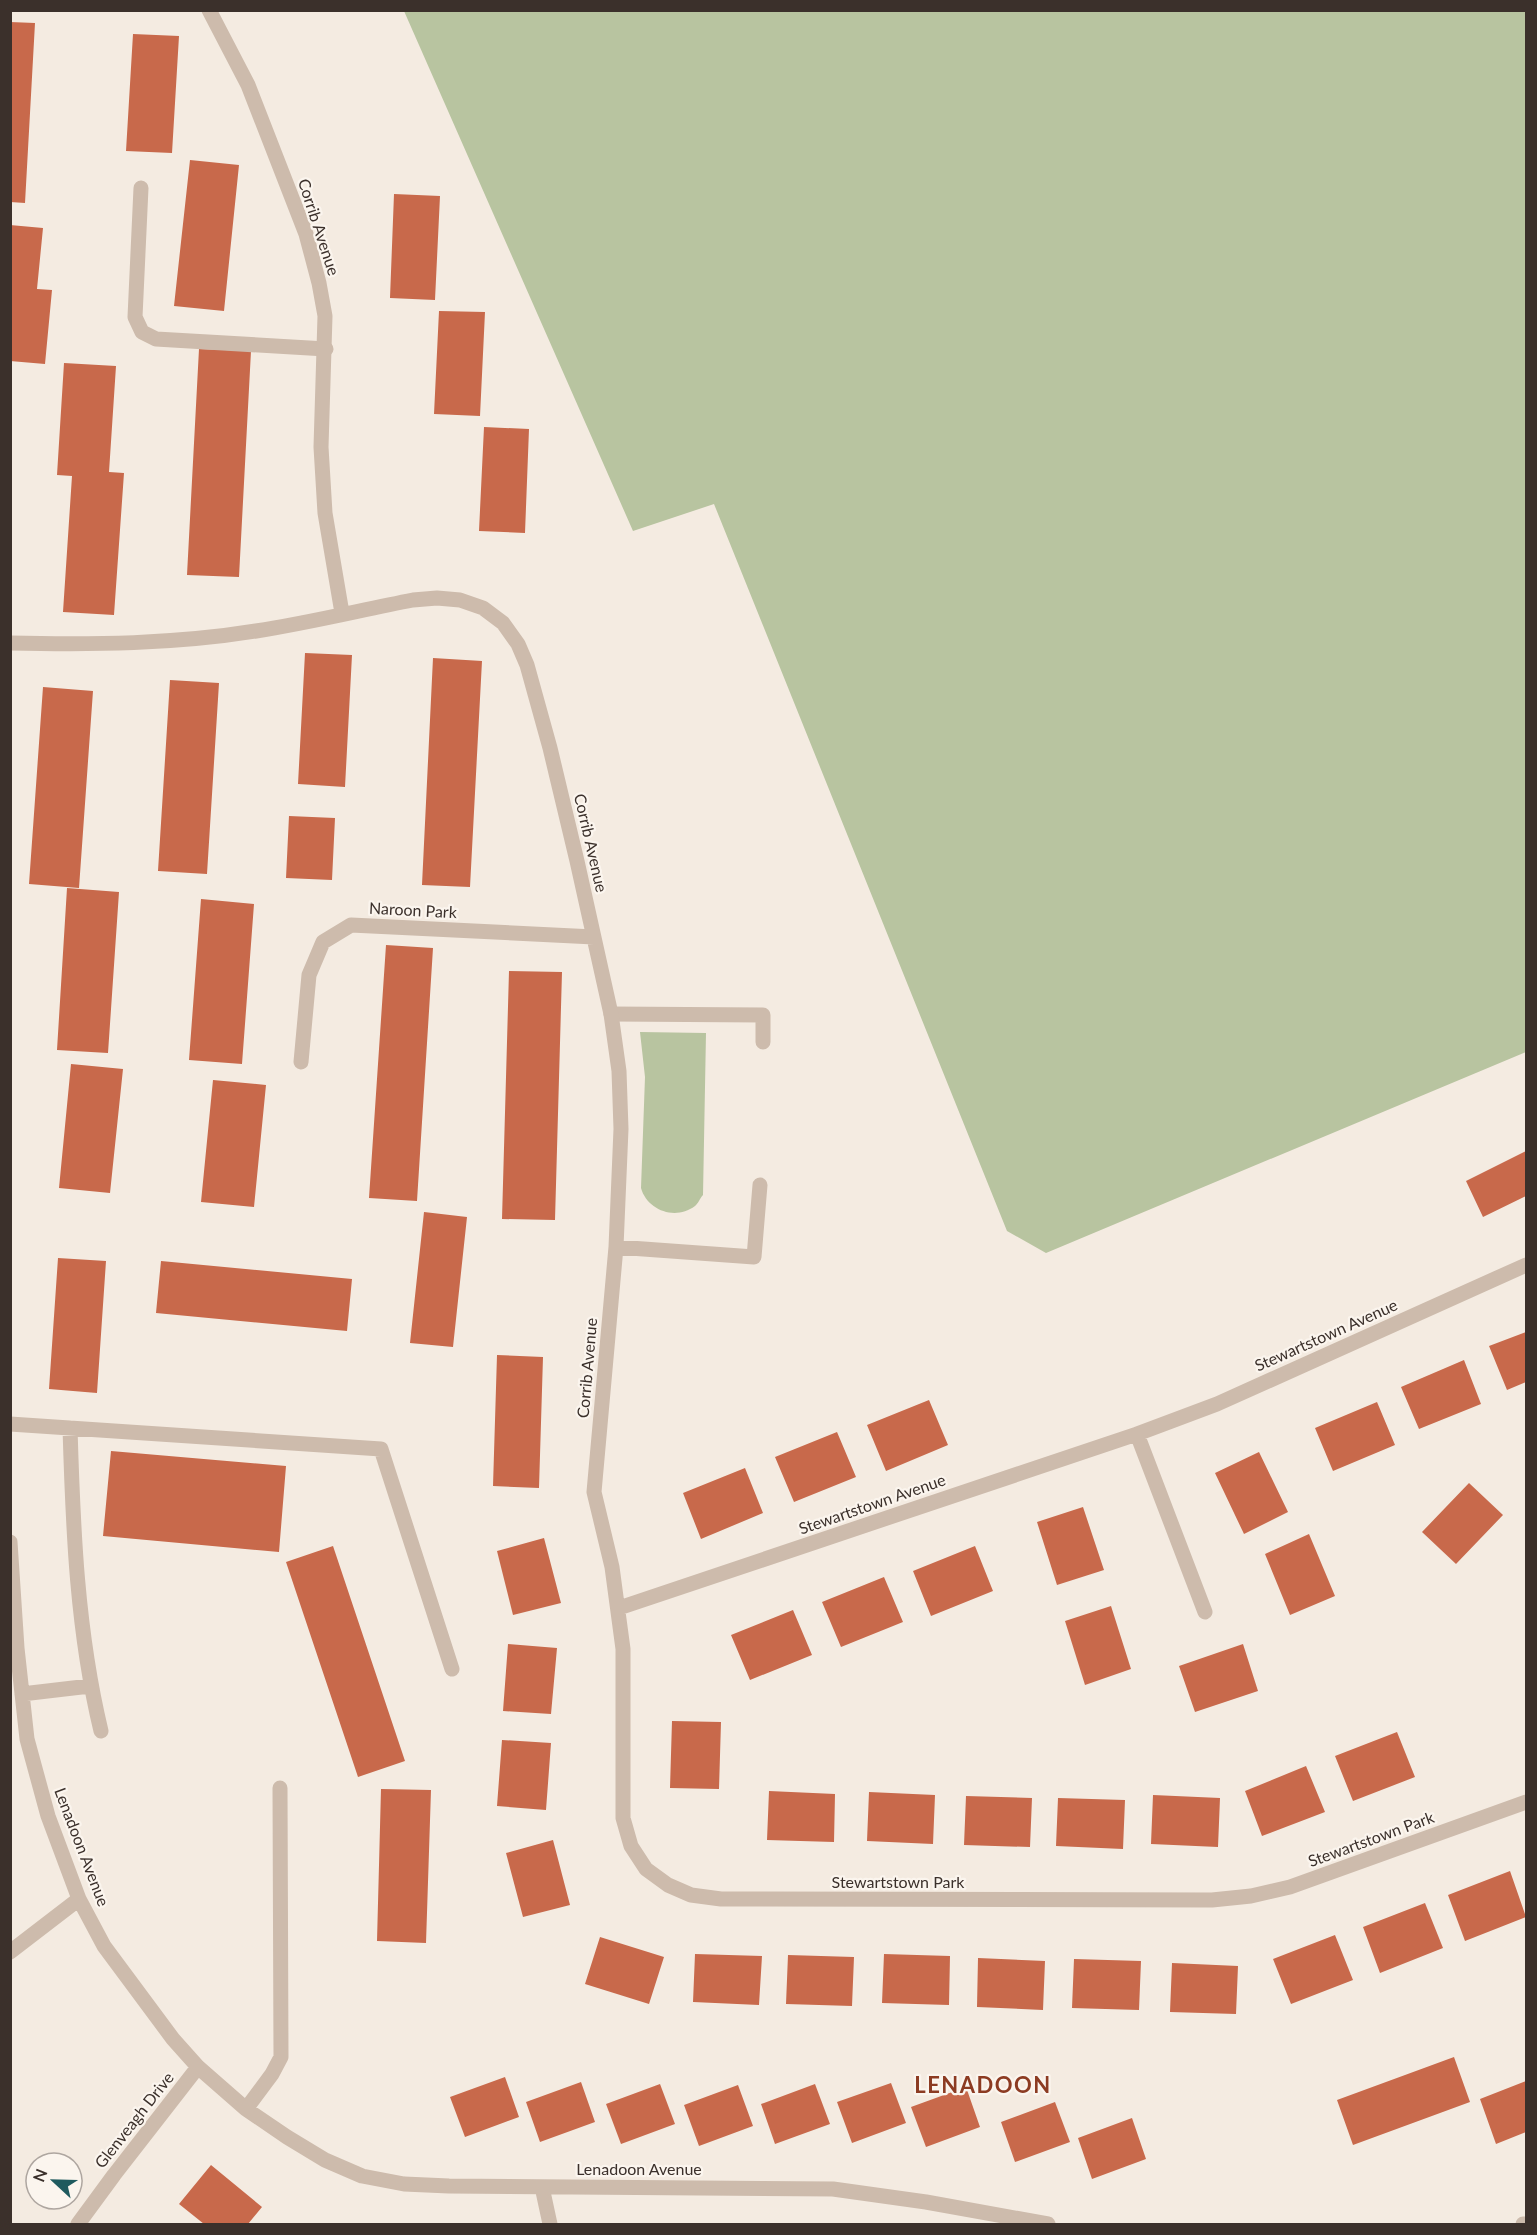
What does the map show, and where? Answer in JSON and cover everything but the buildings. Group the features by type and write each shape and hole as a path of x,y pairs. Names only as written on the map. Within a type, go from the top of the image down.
{"street":[{"name":"Corrib Avenue","path":"209,10 248,85 306,234 319,283 325,316 326,349 321,447 325,513 342,613"},
{"path":"141,188 135,317 142,332 156,339 326,349"},
{"name":"Corrib Avenue","path":"10,643 135,642 200,638 257,631 342,613 437,598 460,600 483,608 503,623 518,644 527,664 550,748 611,1014 619,1071 621,1129 616,1247 594,1492"},
{"name":"Naroon Park","path":"301,1062 309,975 323,942 351,925 594,937"},
{"path":"611,1014 763,1015 763,1042"},
{"path":"616,1247 754,1257 760,1185"},
{"name":"Stewartstown Avenue","path":"619,1608 1137,1434 1217,1404 1527,1264"},
{"path":"10,1424 381,1449 452,1669"},
{"path":"70,1428 79,1612 90,1686 101,1731"},
{"path":"1137,1434 1205,1612"},
{"name":"Stewartstown Park","path":"594,1492 612,1567 623,1649 623,1818 631,1846 646,1869 668,1885 691,1895 721,1899 979,1900 1212,1900 1251,1896 1290,1887 1527,1802"},
{"name":"Lenadoon Avenue","path":"10,1542 17,1648 27,1739 48,1816 79,1899 104,1946 173,2039 198,2067 246,2109 286,2137 325,2160 362,2176 404,2184 833,2189 926,2202 1007,2221 1048,2224"},
{"path":"22,1694 90,1686"},
{"path":"246,2109 272,2074 280,2057 280,1788"},
{"path":"10,1952 79,1899"},
{"name":"Glenveagh Drive","path":"78,2224 198,2067"},
{"path":"542,2187 550,2224"}],"green space":[{"path":"404,11 1526,11 1526,1052 1046,1253 1007,1231 714,504 633,531"},
{"path":"640,1032 706,1033 703,1195 695,1206 679,1213 663,1211 655,1207 644,1196 641,1188 645,1077"}],"district":[{"name":"LENADOON","path":"983,2085"}]}
